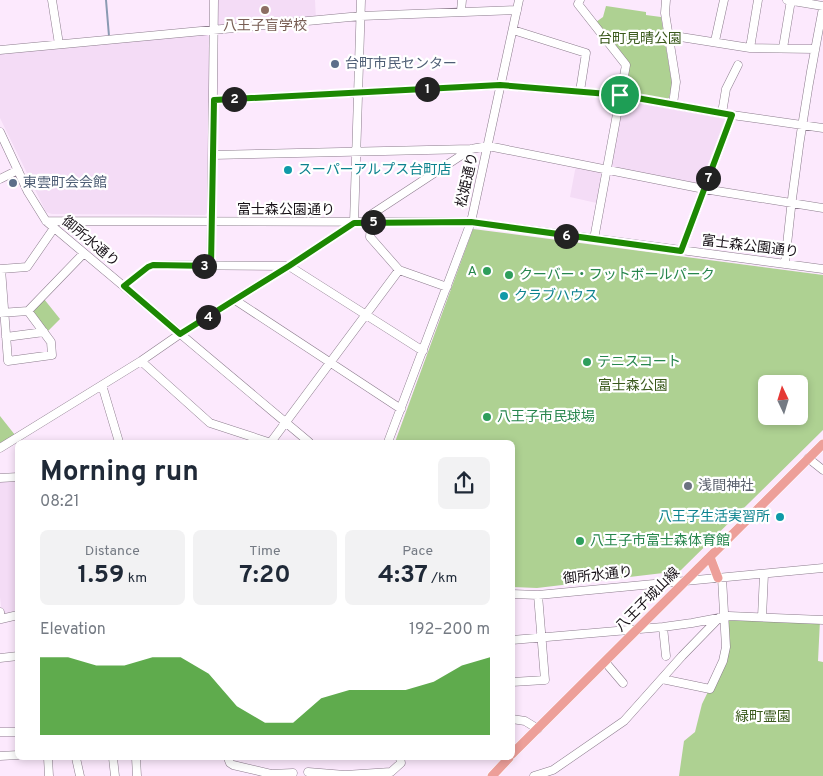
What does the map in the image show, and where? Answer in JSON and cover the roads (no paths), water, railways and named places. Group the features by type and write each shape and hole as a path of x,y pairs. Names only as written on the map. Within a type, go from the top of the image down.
{"main road":[{"name":"八王子城山線","path":"515,751 574,691 606,663 686,580 823,444"},
{"path":"710,557 720,578"},
{"path":"492,776 507,760"}],"street":[{"path":"52,0 59,44"},
{"path":"211,266 214,0"},
{"path":"19,440 354,223 361,0"},
{"path":"461,11 462,0"},
{"name":"松姫通り","path":"389,440 471,222 519,0"},
{"path":"580,0 578,4 626,64 594,239"},
{"path":"666,0 665,13 676,82 673,104"},
{"path":"715,41 724,0"},
{"path":"749,49 758,0"},
{"path":"783,48 790,0 823,7 803,125 785,264"},
{"path":"0,50 361,16 516,10"},
{"path":"513,30 586,53 580,91"},
{"path":"668,34 715,41 749,49 815,49"},
{"path":"722,113 726,88 738,65"},
{"path":"214,100 500,85 620,95 732,115 823,128"},
{"path":"681,251 732,115"},
{"name":"御所水通り","path":"0,132 46,221 306,440"},
{"path":"213,155 471,149 488,146 704,189 823,208"},
{"path":"447,287 400,270 370,237 372,214 471,149"},
{"path":"0,179 18,170"},
{"name":"富士森公園通り","path":"46,221 471,222 823,269"},
{"path":"28,311 51,342 52,355 8,361 2,313 1,269 27,266 54,228"},
{"path":"2,313 28,311 84,253"},
{"path":"124,286 153,265 289,266 423,351"},
{"path":"272,440 364,315 400,270"},
{"path":"235,300 401,409"},
{"path":"6,336 44,332"},
{"path":"141,361 210,423 264,440"},
{"path":"102,385 119,440"},
{"path":"0,448 15,442"},
{"path":"808,458 823,470"},
{"path":"0,478 15,477"},
{"name":"御所水通り","path":"515,594 538,595 823,568"},
{"path":"762,617 764,574"},
{"path":"662,679 710,690 724,662 726,647 720,578"},
{"path":"515,682 545,680 538,595"},
{"path":"0,612 1,619 15,616"},
{"path":"534,776 555,773 624,720 722,617"},
{"path":"515,640 663,627 722,617 823,620"},
{"path":"663,627 666,656"},
{"path":"0,658 15,656"},
{"path":"606,663 623,683"},
{"path":"515,719 525,721 538,729"},
{"path":"0,732 15,732"},
{"path":"0,756 15,755"},
{"path":"48,760 49,776"},
{"path":"76,760 80,776"},
{"path":"113,760 115,776"},
{"path":"136,760 137,776"},
{"path":"229,760 230,763 262,774 294,773"},
{"path":"308,772 328,775 359,775 390,772 401,760"},
{"path":"240,776 242,767"}],"waterway":[{"path":"106,0 109,36"}],"place":[{"name":"八王子盲学校","path":"265,10"},
{"name":"台町市民センター","path":"335,64"},
{"name":"スーパーアルプス台町店","path":"288,170"},
{"name":"東雲町会会館","path":"13,183"},
{"name":"A","path":"487,271"},
{"name":"クーバー・フットボールパーク","path":"509,275"},
{"name":"クラブハウス","path":"504,296"},
{"name":"テニスコート","path":"587,362"},
{"name":"八王子市民球場","path":"487,417"},
{"name":"浅間神社","path":"688,486"},
{"name":"八王子生活実習所","path":"780,517"},
{"name":"八王子市富士森体育館","path":"580,541"}],"park label":[{"name":"台町見晴公園","path":"640,39"},
{"name":"富士森公園","path":"633,386"},
{"name":"緑町霊園","path":"763,717"}]}
